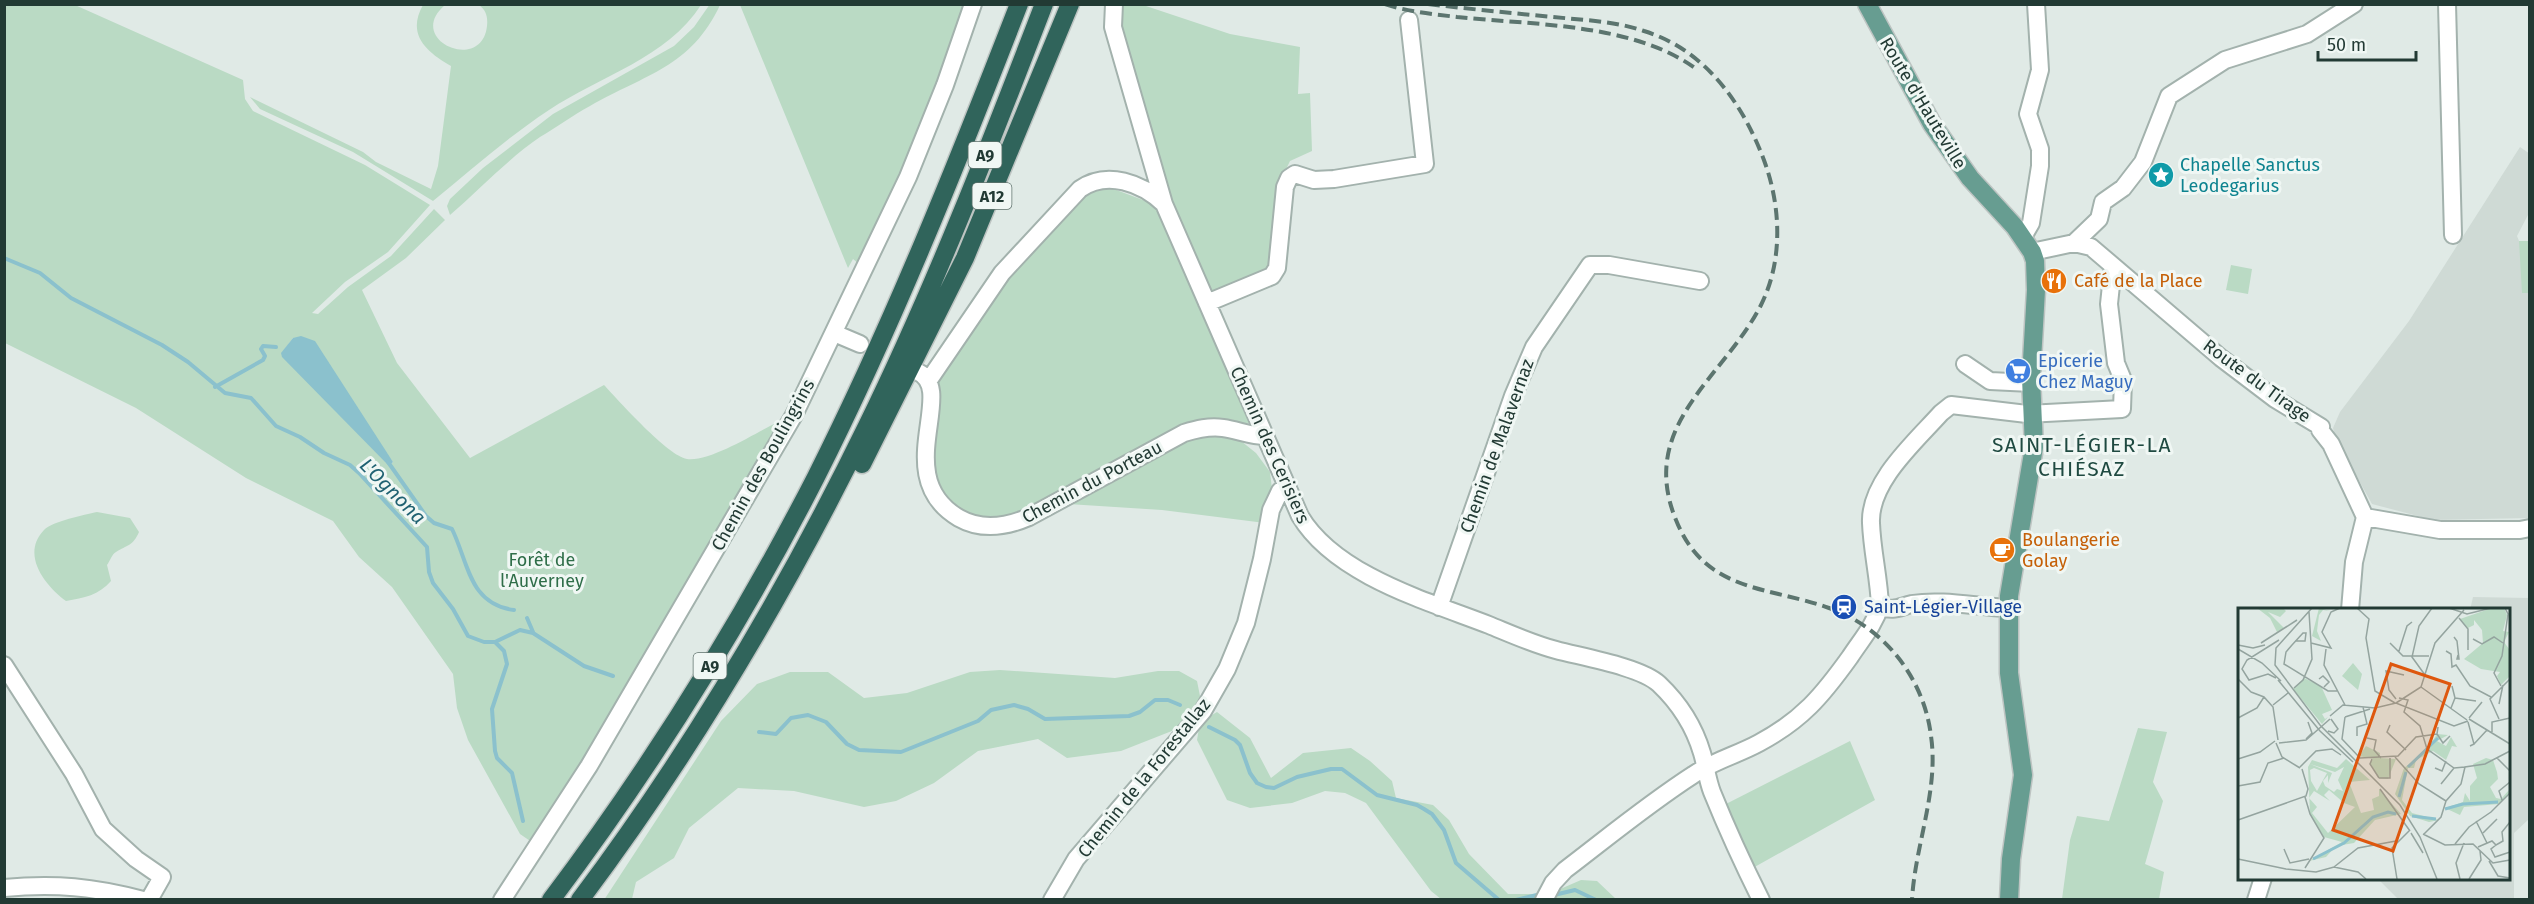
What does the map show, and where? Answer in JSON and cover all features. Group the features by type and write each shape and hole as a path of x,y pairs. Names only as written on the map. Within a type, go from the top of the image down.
{"highway":[{"path":"946,188 1006,4"},
{"name":"A9","path":"551,900 667,733 716,656 785,536 862,383 946,188 1018,4"},
{"name":"A9","path":"580,900 688,745 795,566 867,427 903,350 969,196 1044,4"},
{"name":"A12","path":"795,566 847,493 904,383 984,215 1070,4"}],"main road":[{"name":"Route d'Hauteville","path":"1867,4 1932,124 1957,161 2028,244"},
{"path":"2009,900 2011,859 2023,775 2010,698 2008,608 2034,447 2031,383 2036,290 2028,244"}],"street":[{"name":"Chemin des Boulingrins","path":"502,900 555,819 627,700 794,415 908,177 945,85 973,4"},
{"name":"Chemin des Cerisiers","path":"1114,4 1113,27 1164,204 1308,530 1331,552 1357,568 1439,607 1530,643 1621,667 1656,682 1680,705 1699,745 1711,789 1761,900"},
{"path":"2036,4 2040,70 2028,114 2040,149 2040,166 2028,244 2074,243 2099,219 2103,202 2123,188 2143,162 2169,96 2225,60 2307,33 2354,4"},
{"path":"2446,4 2453,235"},
{"path":"1207,303 1272,276 1277,268 1288,177 1295,174 1314,180 1334,179 1425,164 1408,20"},
{"name":"Chemin du Porteau","path":"1164,204 1154,194 1135,184 1120,180 1090,182 1080,189 1002,273 924,376 932,398 925,460 928,481 935,496 947,510 962,520 977,525 1002,526 1029,517 1184,433 1201,428 1222,428 1248,435 1266,436"},
{"name":"Route du Tirage","path":"2074,243 2091,247 2221,357 2275,399 2321,427 2320,430 2331,444 2365,517"},
{"name":"Chemin de Malavernaz","path":"1439,607 1513,396 1534,347 1590,265 1609,265 1700,280"},
{"path":"1544,900 1553,883 1565,870 1666,793 1705,767 1758,744 1803,715 1830,686 1866,634 1880,606 1870,522 1872,504 1878,488 1941,413 1951,405 2033,414 2122,409 2123,380 2116,363 2109,304 2113,266"},
{"path":"834,333 860,344"},
{"path":"1965,364 1990,381 2031,383"},
{"name":"Chemin de la Forestallaz","path":"1052,900 1076,860 1203,711 1227,669 1246,623 1271,510 1280,491 1287,485"},
{"path":"2350,608 2354,562 2365,517 2440,530 2529,528"},
{"path":"1880,606 1888,610 1934,603 2008,608"},
{"path":"4,665 74,774 103,829 136,860 162,877 149,900"},
{"path":"2256,900 2263,880"},
{"path":"4,888 39,885 72,886 101,889 143,900"}],"shaded area":[{"path":"2520,147 2530,154 2529,213 2517,236 2519,241 2530,241 2529,518 2433,520 2372,504 2336,439 2333,428 2340,412 2409,321"},
{"path":"2473,597 2529,598 2529,819 2514,833 2514,899 2398,899 2379,880 2510,880 2510,608 2470,608"}],"green space":[{"path":"710,4 720,5 708,26 681,56 665,67 584,110 528,145 450,215 447,206 450,199 483,168 553,114 674,46 694,27"},
{"name":"Forêt de l'Auverney","path":"5,5 75,5 243,80 245,99 253,111 365,165 430,205 388,252 345,282 312,313 318,314 348,287 391,256 434,209 445,220 406,258 362,290 397,363 470,458 604,385 656,438 679,456 687,459 697,459 720,452 776,423 780,426 536,845 520,834 468,740 457,708 453,674 392,587 359,557 333,521 246,478 136,408 5,343","holes":["293,338 393,462 390,465 282,353"]},
{"path":"423,5 445,5 435,18 434,30 439,40 449,47 461,50 473,48 482,40 487,20 485,11 479,5 701,5 687,23 651,53 534,120 433,201 353,152 260,109 250,97 363,152 376,162 431,189 438,166 451,66 434,55 418,34 418,16"},
{"path":"740,5 964,5 923,122 859,264 853,259 848,268"},
{"path":"1123,5 1143,5 1230,34 1300,47 1298,94 1310,93 1312,151 1290,161 1279,184 1271,267 1217,293 1210,292 1168,199 1123,47 1120,13"},
{"path":"1103,185 1159,206 1251,418 1249,423 1243,425 1212,420 1023,515 985,519 965,512 932,492 932,388 970,318 1089,187"},
{"path":"2519,241 2529,241 2529,293 2522,293"},
{"path":"2231,265 2252,269 2248,294 2226,290"},
{"path":"1211,434 1241,441 1256,453 1270,472 1272,489 1265,523 1162,510 1068,504 1191,435"},
{"path":"97,512 130,518 139,532 132,543 112,556 107,565 111,581 106,586 91,595 66,601 44,579 38,569 34,550 37,540 44,530 54,524"},
{"path":"1000,670 1115,678 1158,671 1179,671 1197,681 1203,711 1182,727 1121,751 1067,758 1038,739 978,751 934,783 896,801 864,807 794,791 738,788 689,828 674,858 636,882 632,899 604,900 721,721 757,684 790,672 828,672 864,698 907,693 970,672"},
{"path":"1217,712 1250,738 1271,778 1303,753 1351,748 1392,781 1396,798 1433,805 1449,820 1469,854 1508,894 1540,894 1539,899 1441,899 1431,891 1366,803 1345,793 1325,791 1292,803 1250,808 1227,800 1197,740 1200,722"},
{"path":"2138,728 2167,732 2153,782 2163,801 2145,864 2164,872 2159,899 2062,899 2070,840 2077,816 2109,821"},
{"path":"1850,741 1875,800 1751,869 1722,806"},
{"path":"1581,880 1597,881 1616,899 1549,900 1556,897 1558,890"}],"water":[{"path":"301,336 315,341 393,462 389,466 282,357 281,353 293,338"}],"waterway":[{"name":"L'Ognona","path":"4,258 40,273 71,298 162,345 188,362 225,393 251,398 276,426 350,465 359,473 427,547 429,572 433,583 453,609 468,636 484,642 495,642 504,651 507,664 492,709 495,751 497,758 512,773 523,821"},
{"path":"215,387 263,360 265,356 261,349 263,346 276,347"},
{"path":"388,462 426,516 434,523 452,529 472,580 479,591 499,606 514,610"},
{"path":"527,618 533,632"},
{"path":"495,642 520,630 533,633 584,666 613,676"},
{"path":"759,732 776,734 791,718 808,715 826,722 847,744 859,750 901,752 978,721 991,710 1014,705 1028,709 1045,719 1129,716 1140,712 1155,700 1168,700 1180,705"},
{"path":"1209,727 1235,740 1240,745 1250,773 1257,783 1266,787 1274,788 1297,777 1331,769 1342,769 1377,795 1417,805 1424,809 1432,814 1444,830 1456,863 1499,900"},
{"path":"1554,895 1575,890 1596,900"},
{"path":"1516,900 1541,894"}],"railway":[{"path":"1385,4 1430,14 1549,25 1612,34 1670,53 1695,68"},
{"path":"1428,4 1599,21 1644,31 1686,51 1704,66 1720,82 1746,121 1765,163 1774,198 1777,234 1773,271 1761,305 1745,331 1690,404 1676,429 1668,457 1667,486 1676,520 1688,544 1704,561 1721,574 1740,583 1829,608 1849,617 1884,642 1910,675 1927,715 1933,757 1929,798 1917,859 1912,900"}],"place":[{"name":"Chapelle Sanctus Leodegarius","path":"2161,175"},
{"name":"Café de la Place","path":"2054,281"},
{"name":"Epicerie Chez Maguy","path":"2018,371"},
{"name":"Boulangerie Golay","path":"2002,550"},
{"name":"Saint-Légier-Village","path":"1844,607"}],"district":[{"name":"SAINT-LÉGIER-LA CHIÉSAZ","path":"2082,457"}]}
